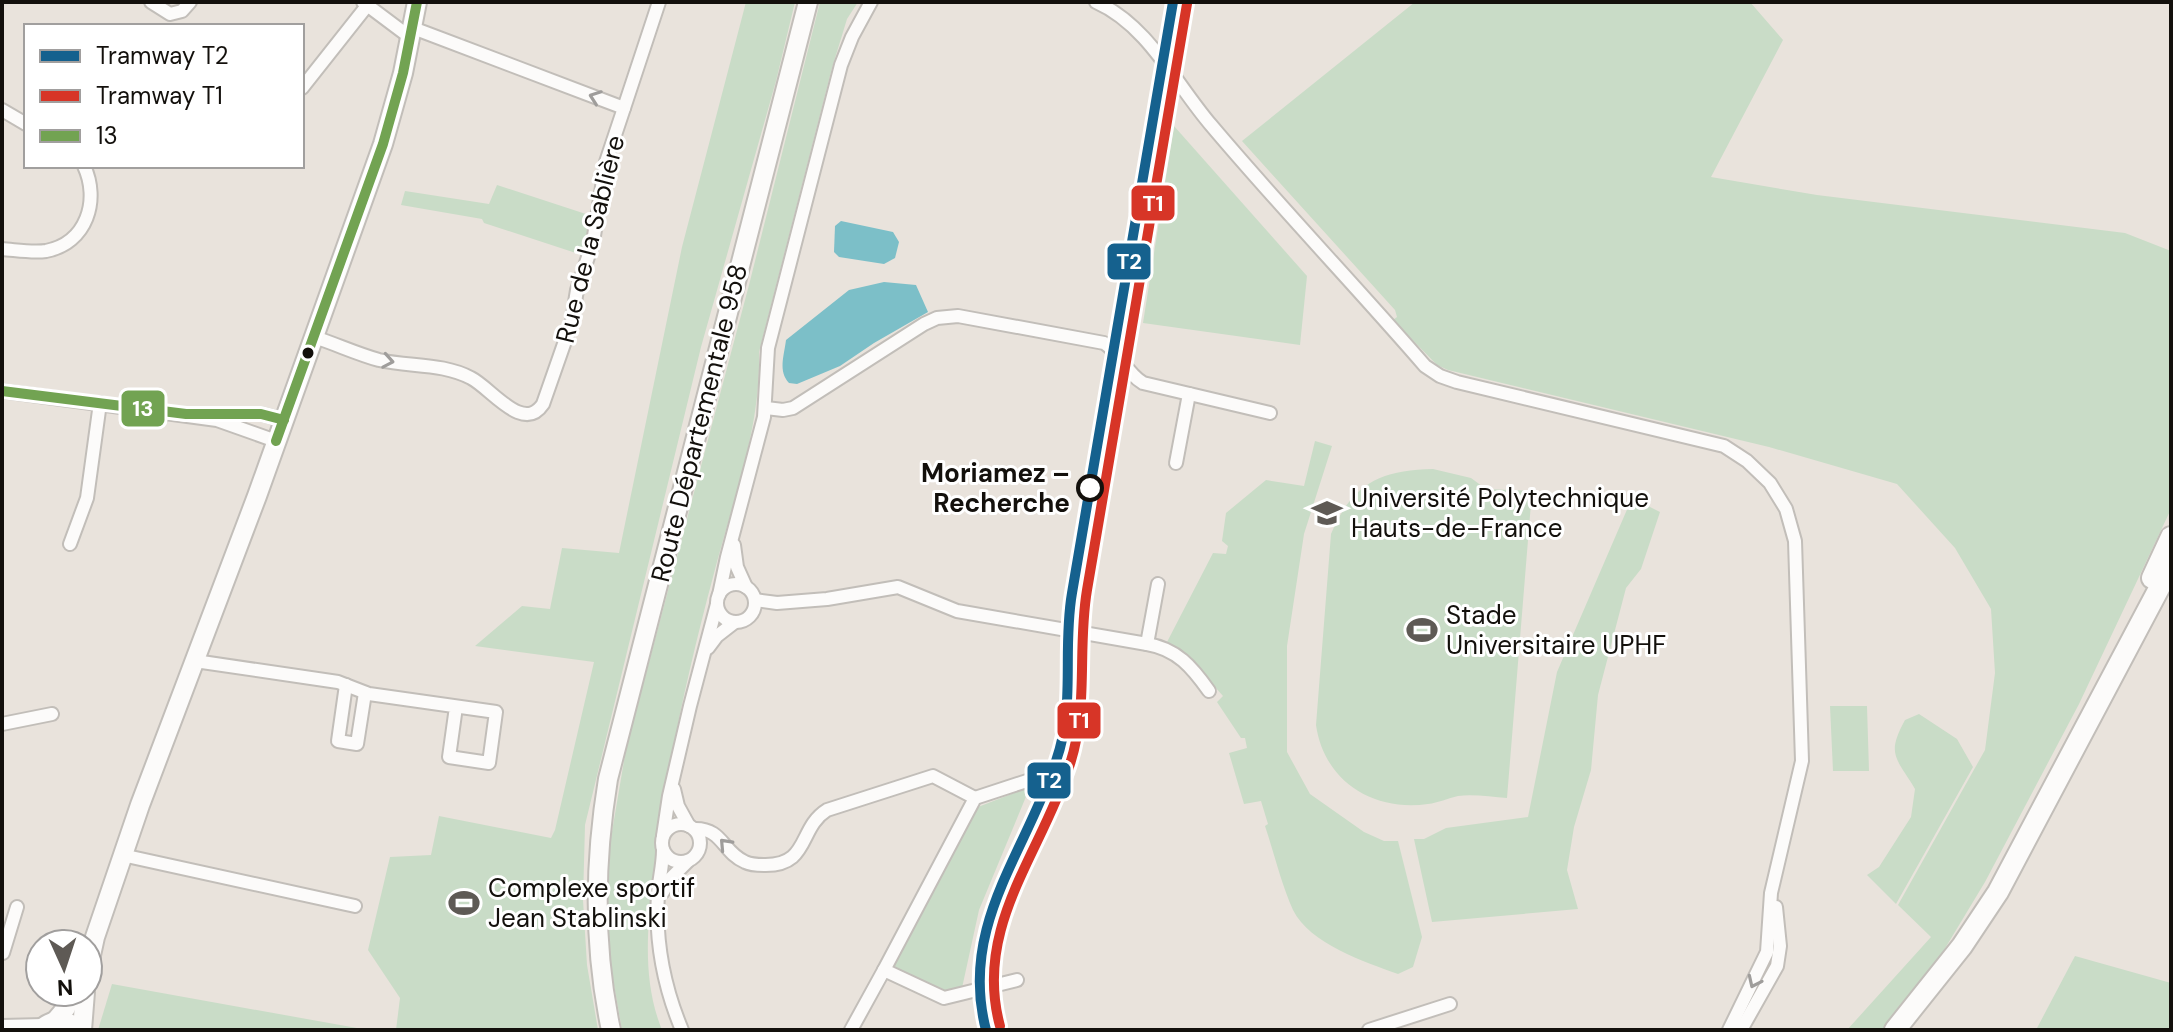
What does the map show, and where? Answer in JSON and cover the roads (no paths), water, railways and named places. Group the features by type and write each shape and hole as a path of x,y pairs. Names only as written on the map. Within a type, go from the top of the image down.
{"main road":[{"path":"2112,674 2171,537"},
{"path":"1911,1030 1991,904 2171,566"},
{"path":"1895,1030 1962,946"}],"street":[{"path":"151,2 170,14 182,11 190,2"},
{"path":"98,928 122,855 257,496 383,144 417,2"},
{"name":"Rue de la Sablière","path":"314,337 379,360 461,373 491,391 512,411 526,414 538,411 572,321 577,290 595,237 606,162 659,2"},
{"name":"Route Départementale 958","path":"611,1030 598,943 598,846 614,754 808,2"},
{"path":"682,1030 665,982 658,907 663,836 673,781 766,408 767,355 772,334 841,65 871,2"},
{"path":"860,23 883,2"},
{"path":"1096,2 1115,12 1141,35 1211,125 1434,373 1457,382 1724,446 1747,461 1770,483 1786,509 1795,541 1802,761 1770,898 1767,952 1734,1029"},
{"path":"304,85 367,3"},
{"name":"Rue de la Sablière","path":"367,3 412,33 624,108"},
{"path":"2,110 24,123"},
{"path":"2,249 46,251 66,243 78,233 89,214 92,199 85,168"},
{"path":"766,408 793,408 924,324 937,318 958,316 1104,343 1114,350 1139,381 1270,413"},
{"path":"2,391 186,414 222,421 276,441"},
{"path":"1176,463 1189,394"},
{"path":"70,544 88,491 100,403"},
{"path":"186,414 255,413 284,420"},
{"path":"706,650 717,636 735,622 749,617 754,609 755,600 737,567 734,535"},
{"path":"1147,644 1158,584"},
{"path":"718,600 731,585 746,587"},
{"path":"755,600 777,603 827,599 898,587 910,589 957,611 1163,648 1182,658 1209,691"},
{"path":"718,600 724,618 735,622"},
{"path":"195,661 346,685 365,693 496,712 489,763 449,757 456,707"},
{"path":"346,685 338,741 357,744 365,693"},
{"path":"2,724 52,714"},
{"path":"663,836 675,825 712,831 742,861 754,865 782,864 793,858 818,816 827,810 933,776 975,798"},
{"path":"851,1030 975,798 1039,777"},
{"path":"658,907 670,879 696,855 700,846 700,838 678,806 673,781"},
{"path":"663,850 672,860 688,861"},
{"path":"122,855 355,906"},
{"path":"3,953 6,931 17,907"},
{"path":"884,970 944,998 1017,980"},
{"path":"1369,1030 1450,1004"},
{"path":"46,1025 66,1008"},
{"path":"2,1026 68,1022 81,1030 83,1008"}],"water":[{"path":"841,221 893,232 899,242 895,258 884,264 839,257 834,252 835,226"},
{"path":"884,282 916,285 928,312 840,366 797,384 789,383 783,368 786,340 849,290"}],"tram line":[{"name":"T2","path":"986,1030 980,992 981,957 988,924 999,891 1056,761 1066,719 1072,593 1173,2"},
{"name":"T1","path":"1000,1026 994,990 995,956 1003,923 1058,797 1076,742 1087,590 1187,4"}],"place":[{"name":"Moriamez – Recherche","path":"1090,488"},
{"name":"Université Polytechnique Hauts-de-France","path":"1327,513"},
{"name":"Stade Universitaire UPHF","path":"1422,630"},
{"name":"Complexe sportif Jean Stablinski","path":"464,903"}]}
